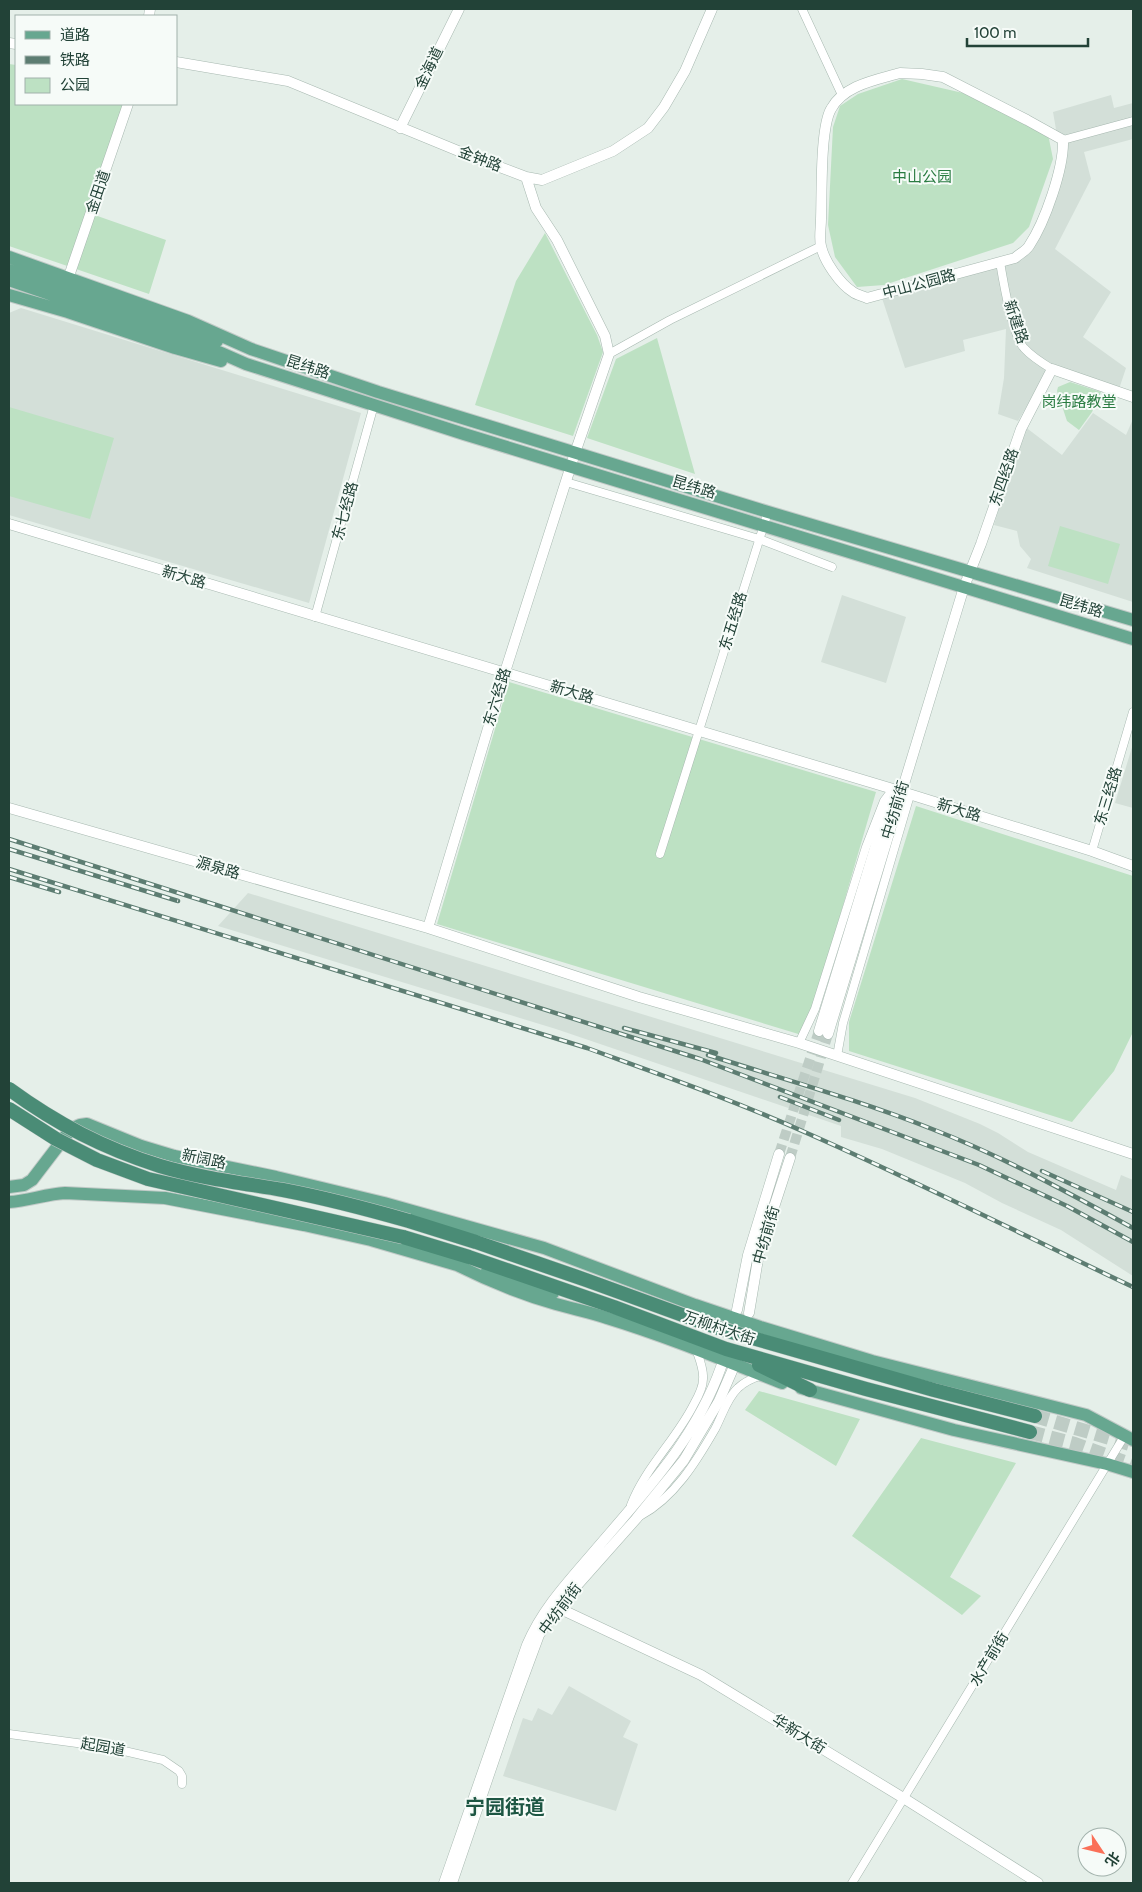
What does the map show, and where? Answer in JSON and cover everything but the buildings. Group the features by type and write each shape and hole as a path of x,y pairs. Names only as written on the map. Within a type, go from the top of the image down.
{"highway":[{"name":"新阔路","path":"9,1089 39,1111 79,1134 121,1152 162,1166 204,1176 321,1198 409,1221"},
{"name":"万柳村大街","path":"9,1109 72,1148 97,1160 148,1179 403,1237 469,1257 614,1307 726,1349 866,1389 1030,1432"},
{"name":"万柳村大街","path":"409,1221 476,1242 735,1333 934,1390 1035,1416"},
{"path":"726,1349 810,1390"}],"main road":[{"path":"9,257 68,280 188,321 251,349"},
{"path":"9,270 188,337 246,364"},
{"path":"9,280 188,337 251,349"},
{"path":"9,304 15,297 216,360 246,364"},
{"name":"昆纬路","path":"251,349 378,392 575,453 1133,620"},
{"name":"昆纬路","path":"246,364 374,406 1133,638"},
{"path":"9,1187 24,1185 32,1180 71,1129 87,1124 141,1146 174,1156 285,1179 384,1203 544,1248 730,1318 872,1361 1086,1415 1129,1437"},
{"path":"9,1202 25,1202 49,1194 65,1192 165,1198 371,1240 501,1276 565,1297 614,1307"},
{"path":"487,1233 569,1268 586,1280"},
{"path":"457,1265 488,1281 512,1290 554,1304 605,1317 784,1383 954,1430 1107,1464 1133,1472"},
{"path":"735,1333 830,1348"}],"street":[{"name":"金海道","path":"400,128 458,9"},
{"name":"金钟路","path":"178,62 288,81 400,128 526,177 542,180 613,150 648,128 664,107 684,71 712,9"},
{"path":"802,9 842,95"},
{"path":"526,177 536,208 556,240 604,336 609,354 670,320 821,246 823,161 830,110 842,95 864,83 900,73 943,77 1063,140 1133,121"},
{"name":"金田道","path":"68,280 128,105"},
{"name":"中山公园路","path":"821,246 829,265 840,282 854,293 867,298 1015,258 1029,247 1048,207 1064,151 1063,140"},
{"name":"新建路","path":"1000,262 1016,331 1022,347 1052,370"},
{"name":"东六经路","path":"428,928 505,672 570,466 609,354"},
{"path":"1052,370 1133,397"},
{"name":"东四经路","path":"964,587 1021,429 1052,370"},
{"name":"东七经路","path":"315,617 374,406"},
{"path":"566,482 758,539 832,567"},
{"name":"东五经路","path":"660,854 768,512"},
{"name":"新大路","path":"9,524 901,792 1092,851 1133,866"},
{"name":"中纺前街","path":"824,1032 964,587"},
{"name":"东三经路","path":"1092,851 1133,712"},
{"path":"799,1043 815,1010 866,848 884,801 901,792"},
{"path":"837,1056 843,1023 901,792"},
{"name":"源泉路","path":"9,808 428,928 639,997 799,1043 1133,1154"},
{"path":"737,1310 748,1255 779,1154"},
{"name":"中纺前街","path":"749,1313 759,1253 790,1158"},
{"path":"628,1510 643,1480 670,1444 700,1392 703,1379 696,1349"},
{"path":"444,1883 527,1645 540,1618 554,1606 628,1510 668,1464 684,1442 705,1406 721,1366"},
{"name":"中纺前街","path":"452,1883 533,1651 554,1606 636,1519 684,1460 719,1401 732,1370"},
{"path":"636,1519 655,1508 691,1467 737,1388 750,1379 763,1375"},
{"name":"水产前街","path":"852,1883 905,1799 1107,1464 1129,1437"},
{"name":"华新大街","path":"554,1606 702,1675 1038,1883"},
{"name":"起园道","path":"9,1734 108,1747 162,1760 179,1771 182,1776 182,1784"}],"shaded area":[{"path":"1111,95 1114,108 1133,103 1133,139 1084,152 1091,179 1055,249 1111,292 1083,337 1126,368 1117,395 1047,372 1018,421 998,414 1004,378 1006,329 963,340 965,351 905,368 880,292 1015,254 1025,244 1035,226 1047,196 1059,151 1053,112"},
{"path":"21,308 361,413 309,603 9,515 9,313"},
{"path":"1093,413 1126,435 1133,419 1133,602 1027,568 1031,559 1020,546 1017,531 994,525 1024,426 1062,455"},
{"path":"842,595 906,617 886,683 821,662"},
{"path":"1133,744 1133,808 1115,803"},
{"path":"248,893 915,1098 980,1124 1028,1152 1116,1190 1121,1175 1133,1180 1133,1276 1061,1230 1002,1203 965,1183 882,1149 841,1137 841,1126 556,1029 218,926"},
{"path":"569,1686 631,1721 623,1737 638,1744 616,1811 503,1776 523,1718 532,1721 538,1708 552,1715"}],"green space":[{"path":"9,64 15,65 15,105 123,105 86,212 166,240 149,294 9,246"},
{"name":"中山公园","path":"902,79 963,93 1048,134 1053,159 1029,227 1013,243 884,285 857,287 835,257 828,225 833,127 840,106 858,94"},
{"path":"545,233 597,335 603,352 573,436 475,405 516,281"},
{"path":"657,338 695,474 587,438 616,359"},
{"name":"岗纬路教堂","path":"1070,382 1101,392 1092,412 1079,430 1067,421 1057,391 1058,387"},
{"path":"9,407 114,438 90,519 9,496"},
{"path":"1060,526 1120,544 1108,584 1048,566"},
{"path":"509,682 876,792 805,1036 437,924"},
{"path":"916,806 1133,876 1133,1034 1114,1071 1072,1122 849,1051 849,1022"},
{"path":"759,1391 860,1419 836,1466 745,1410"},
{"path":"921,1438 1016,1463 950,1577 981,1596 962,1615 852,1536"}],"tunnel":[{"path":"779,1154 819,1031"},
{"path":"790,1158 828,1034"},
{"path":"1035,1416 1133,1445"},
{"path":"1030,1432 1075,1444 1133,1465"}],"railway":[{"path":"9,839 700,1059 979,1165 1067,1206 1133,1242"},
{"path":"9,849 178,901"},
{"path":"9,869 587,1048 671,1078 754,1110 850,1152 1133,1287"},
{"path":"9,877 59,892"},
{"path":"624,1028 716,1053"},
{"path":"708,1055 904,1118 984,1151 1034,1175 1133,1228"},
{"path":"780,1097 839,1120"},
{"path":"1042,1171 1133,1212"}],"district":[{"name":"宁园街道","path":"505,1807"}]}
